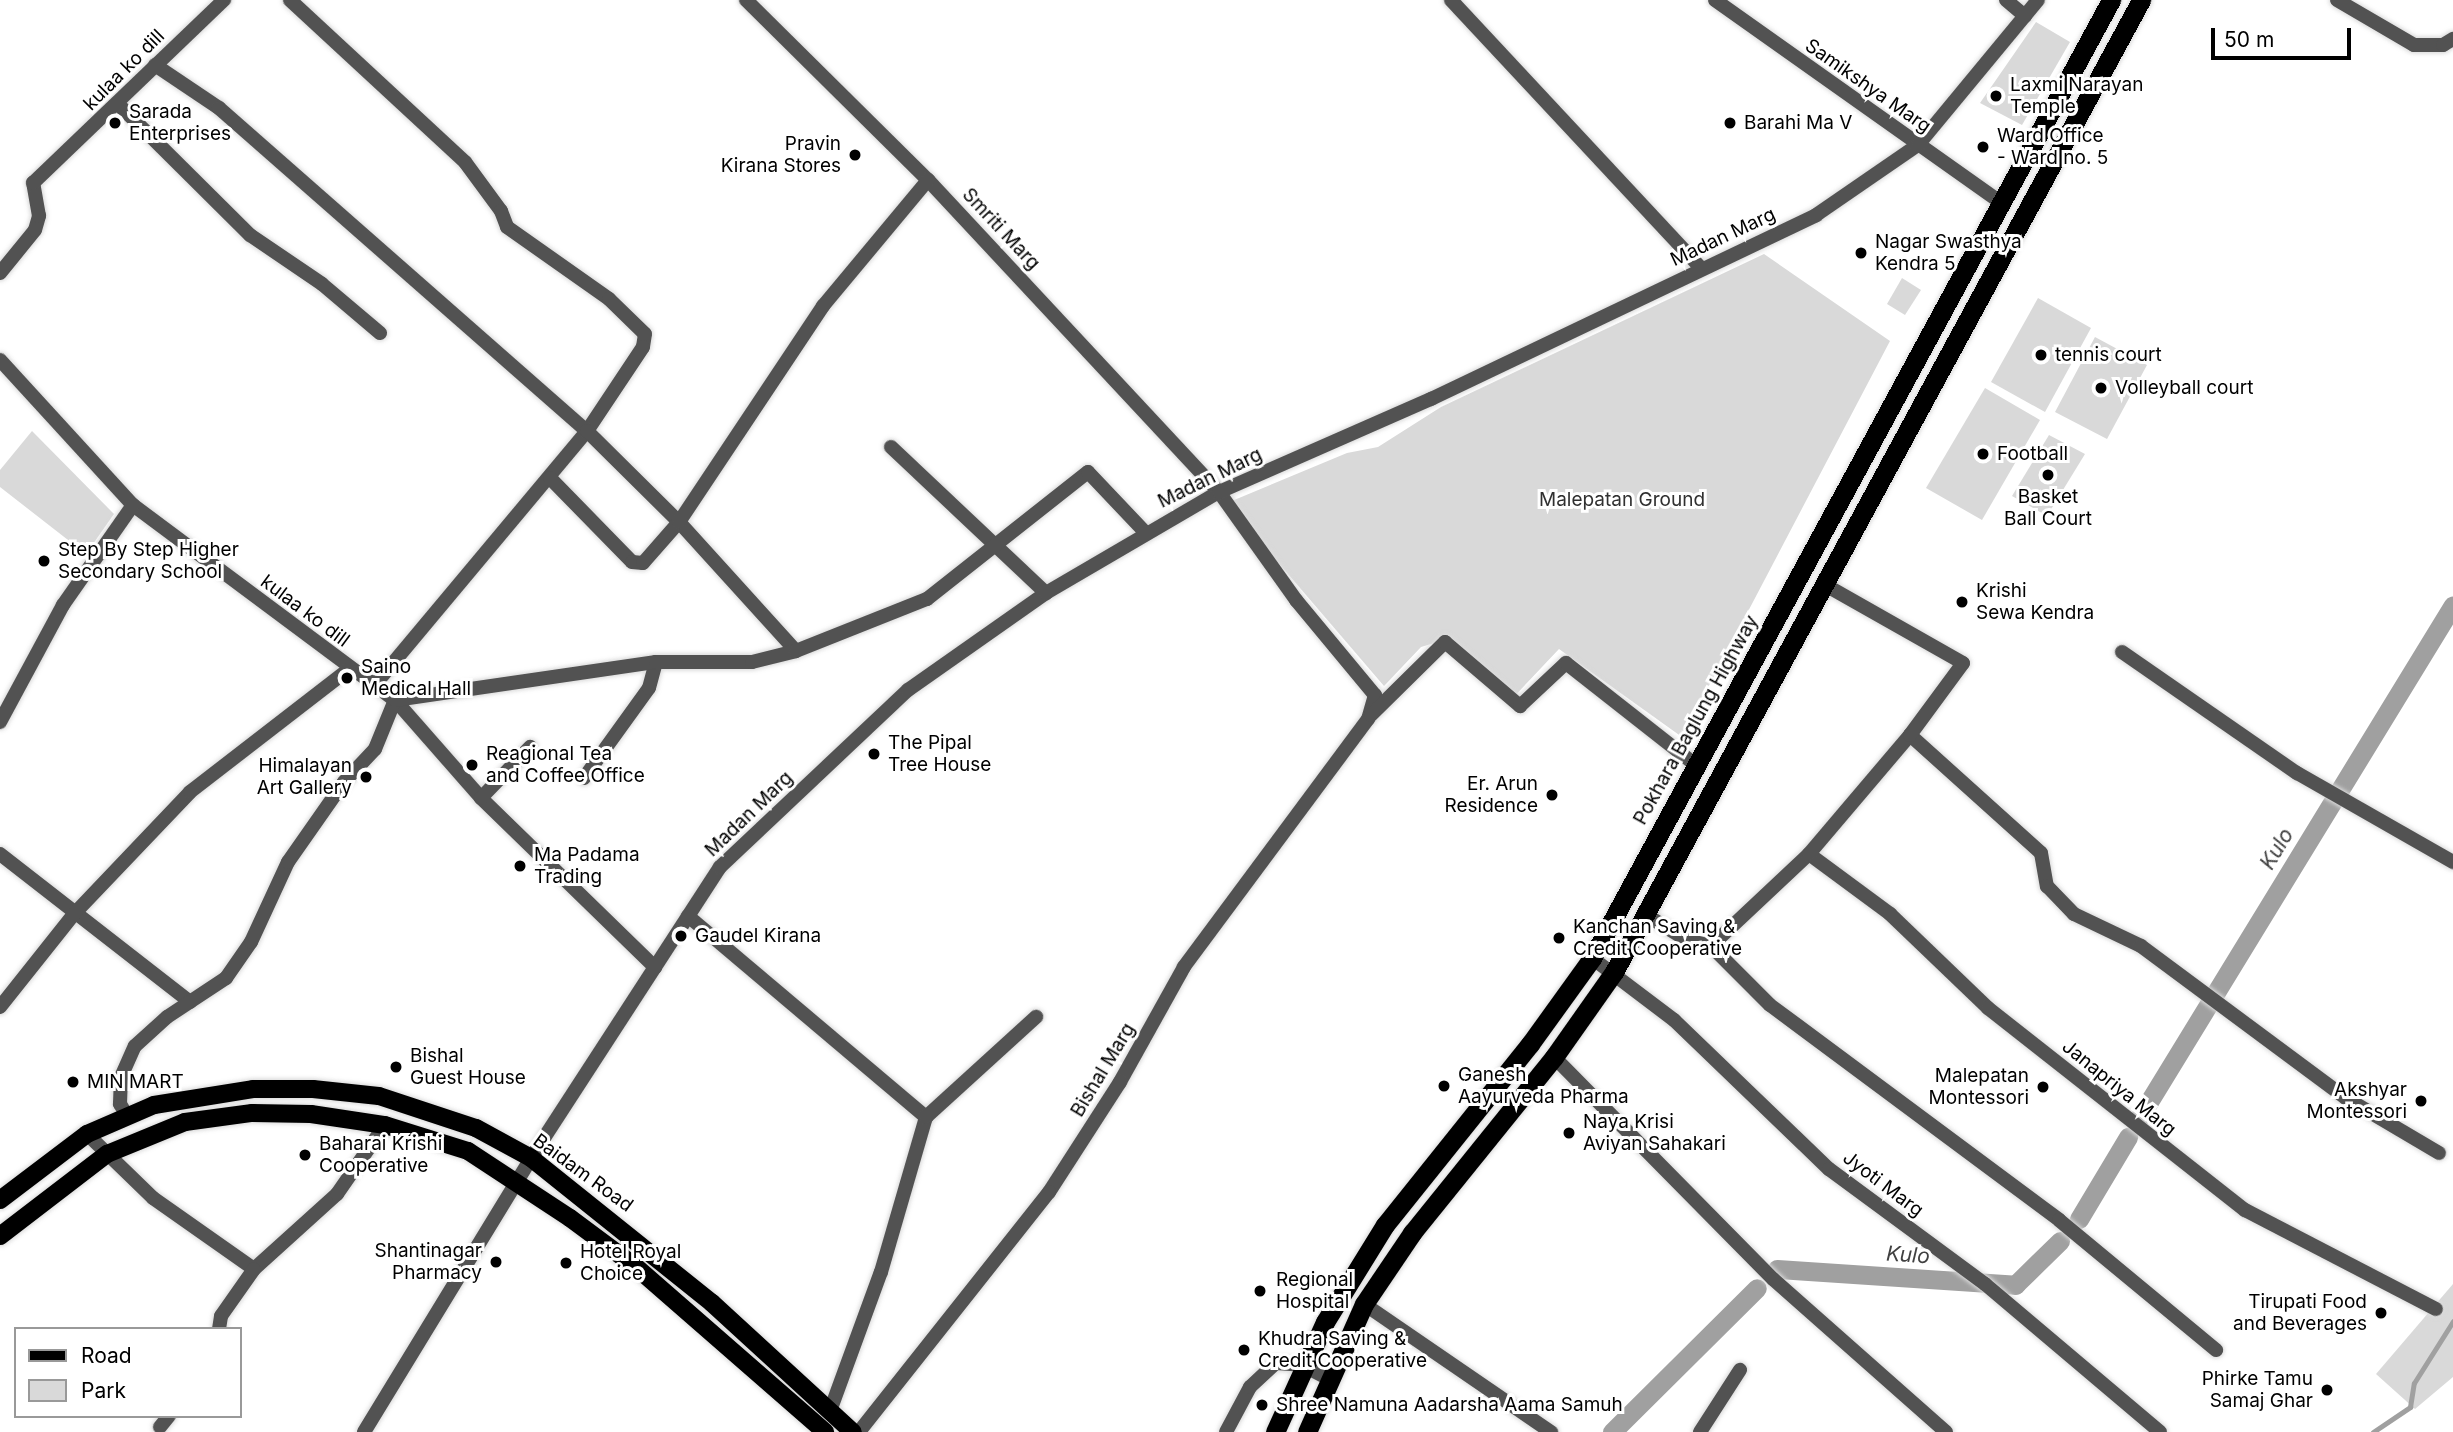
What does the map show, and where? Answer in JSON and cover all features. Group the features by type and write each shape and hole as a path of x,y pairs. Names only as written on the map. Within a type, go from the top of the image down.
{"highway":[{"name":"Pokhara Baglung Highway","path":"1275,1432 1302,1365 1343,1289 1385,1225 1530,1044 1592,958 2111,0"},
{"path":"1307,1432 1328,1378 1364,1304 1412,1233 1554,1058 1614,972 2141,0"}],"main road":[{"name":"Baidam Road","path":"0,1200 86,1134 125,1114 218,1093 313,1088 379,1096 475,1128 531,1158 712,1303 853,1432"},
{"path":"0,1236 107,1154 185,1122 252,1113 311,1114 385,1125 468,1151 519,1182 636,1267 825,1432"}],"street":[{"name":"kulaa ko dill","path":"0,273 35,230 39,216 33,183 224,0"},
{"path":"290,0 465,162 501,211 507,228 639,324 645,334 643,347 587,431 376,683"},
{"name":"Smriti Marg","path":"746,0 928,180 1219,492 1296,600 1375,695 1368,719"},
{"path":"1451,0 1701,268"},
{"name":"Samikshya Marg","path":"1715,0 2000,202"},
{"path":"2006,0 2025,16"},
{"name":"Madan Marg","path":"364,1432 519,1182 531,1158 720,867 908,691 1046,593 1219,492 1430,400 1816,215 1918,145 2038,0"},
{"path":"2337,0 2414,46 2442,45 2453,39"},
{"path":"155,65 219,108 587,431 679,522 796,651"},
{"path":"118,104 250,235 322,284 380,333"},
{"path":"550,478 637,565 679,522 823,306 928,180"},
{"name":"kulaa ko dill","path":"0,360 133,505 349,669 190,792 74,914 0,1007"},
{"path":"891,447 1046,593"},
{"path":"396,700 656,662 752,662 796,651 927,599 1088,472 1145,533"},
{"path":"0,722 4,704 63,605 133,505"},
{"path":"1711,946 1809,853 1910,735 1963,663 1825,584"},
{"name":"Bishal Marg","path":"859,1432 1049,1192 1120,1082 1184,967 1368,719 1445,642 1520,706 1566,663 1697,766"},
{"path":"2122,652 2297,773 2453,862"},
{"path":"584,778 649,688 656,662"},
{"path":"349,669 376,683 396,700 481,798 655,967"},
{"path":"125,1114 120,1104 121,1077 135,1046 190,1002 226,978 251,942 288,862 344,782 375,749 396,700"},
{"path":"1910,735 2041,853 2047,886 2074,914 2141,946 2346,1098 2439,1153"},
{"path":"481,798 530,747"},
{"name":"Janapriya Marg","path":"1809,853 1890,914 1988,1008 2245,1210 2435,1309"},
{"path":"0,854 190,1002"},
{"path":"1646,915 1687,940 1711,946 1770,1005 1874,1078 2059,1220 2216,1350"},
{"path":"688,916 926,1117"},
{"name":"Jyoti Marg","path":"1592,958 1614,972 1674,1020 1829,1168 1985,1284 2160,1432"},
{"path":"830,1411 881,1272 926,1117 1035,1017"},
{"path":"1554,1058 1773,1279 1946,1432"},
{"path":"219,1327 221,1316 254,1269 337,1194 385,1125"},
{"path":"86,1134 187,1226 254,1269"},
{"path":"1364,1304 1551,1432"},
{"path":"1226,1432 1251,1387 1276,1363 1302,1365 1328,1378"},
{"path":"1700,1432 1740,1370"}],"green space":[{"path":"2036,22 2070,42 2022,125 1980,103"},
{"name":"Malepatan Ground","path":"1764,254 1890,341 1682,737 1559,649 1509,702 1441,641 1421,647 1384,686 1227,503 1347,453 1378,447 1441,407"},
{"path":"1902,278 1921,290 1905,315 1887,304"},
{"name":"tennis court","path":"2038,298 2091,328 2045,412 1991,382"},
{"name":"Volleyball court","path":"2095,337 2147,365 2107,439 2055,412"},
{"name":"Football","path":"1985,388 2040,420 1982,520 1926,488"},
{"path":"32,431 114,514 86,554 0,487 0,470"},
{"name":"Basket Ball Court","path":"2049,435 2085,454 2047,516 2012,496"},
{"path":"2453,1284 2453,1377 2415,1409 2376,1374"}],"waterway":[{"name":"Kulo","path":"2139,1118 2453,605"},
{"name":"Kulo","path":"2079,1219 2128,1137"},
{"name":"Kulo","path":"1777,1269 2015,1285 2060,1241"},
{"name":"Kulo","path":"1612,1432 1757,1288"},
{"path":"2373,1432 2410,1407 2414,1383 2453,1321"}],"place":[{"name":"Laxmi Narayan Temple","path":"1996,96"},
{"name":"Sarada Enterprises","path":"115,123"},
{"name":"Barahi Ma V","path":"1730,123"},
{"name":"Ward Office - Ward no. 5","path":"1983,147"},
{"name":"Pravin Kirana Stores","path":"855,155"},
{"name":"Nagar Swasthya Kendra 5","path":"1861,253"},
{"name":"tennis court","path":"2041,355"},
{"name":"Volleyball court","path":"2101,388"},
{"name":"Football","path":"1983,454"},
{"name":"Basket Ball Court","path":"2048,475"},
{"name":"Step By Step Higher Secondary School","path":"44,561"},
{"name":"Krishi Sewa Kendra","path":"1962,602"},
{"name":"Saino Medical Hall","path":"347,678"},
{"name":"The Pipal Tree House","path":"874,754"},
{"name":"Reagional Tea and Coffee Office","path":"472,765"},
{"name":"Himalayan Art Gallery","path":"366,777"},
{"name":"Er. Arun Residence","path":"1552,795"},
{"name":"Ma Padama Trading","path":"520,866"},
{"name":"Gaudel Kirana","path":"681,936"},
{"name":"Kanchan Saving & Credit Cooperative","path":"1559,938"},
{"name":"Bishal Guest House","path":"396,1067"},
{"name":"MIN MART","path":"73,1082"},
{"name":"Ganesh Aayurveda Pharma","path":"1444,1086"},
{"name":"Malepatan Montessori","path":"2043,1087"},
{"name":"Akshyar Montessori","path":"2421,1101"},
{"name":"Naya Krisi Aviyan Sahakari","path":"1569,1133"},
{"name":"Baharai Krishi Cooperative","path":"305,1155"},
{"name":"Shantinagar Pharmacy","path":"496,1262"},
{"name":"Hotel Royal Choice","path":"566,1263"},
{"name":"Regional Hospital","path":"1260,1291"},
{"name":"Tirupati Food and Beverages","path":"2381,1313"},
{"name":"Khudra Saving & Credit Cooperative","path":"1244,1350"},
{"name":"Phirke Tamu Samaj Ghar","path":"2327,1390"},
{"name":"Shree Namuna Aadarsha Aama Samuh","path":"1262,1405"}]}
